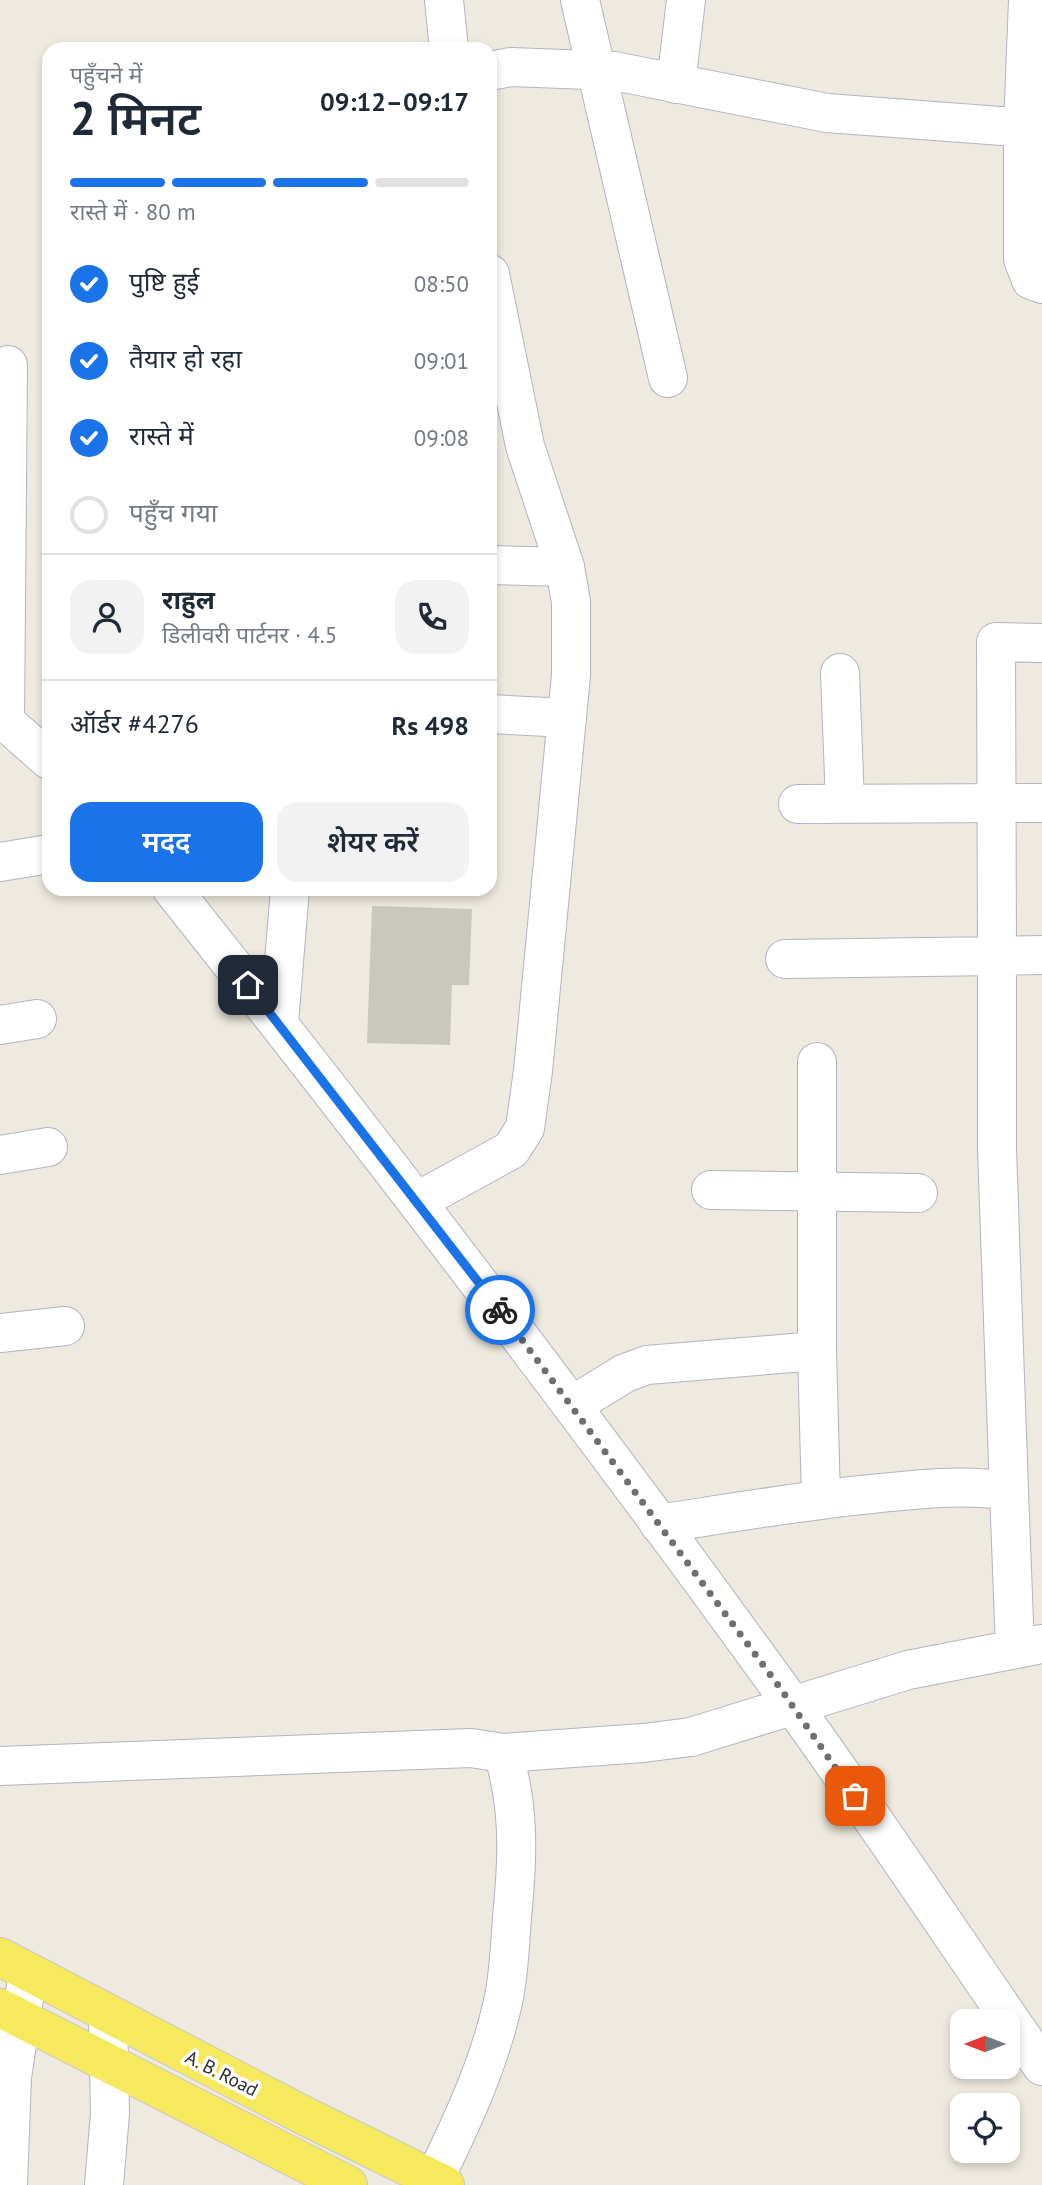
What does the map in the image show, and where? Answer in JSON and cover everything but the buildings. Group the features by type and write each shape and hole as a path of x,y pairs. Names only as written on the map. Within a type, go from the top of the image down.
{"main road":[{"name":"A. B. Road","path":"14,1965 440,2183"},
{"path":"10,2014 348,2185"}],"street":[{"path":"444,0 448,42"},
{"path":"580,0 668,378"},
{"path":"676,84 686,0"},
{"path":"1028,0 1032,128 1023,258 1031,280 1042,284"},
{"path":"497,69 511,66 614,71 827,113 1032,128"},
{"path":"418,1201 511,1150 525,1128 571,676 571,602 565,567 525,446 497,308"},
{"path":"8,365 3,720 42,754"},
{"path":"497,565 565,567"},
{"path":"0,1766 471,1748 503,1753 643,1744 691,1737 908,1670 1028,1646 1009,1491 997,1149 996,642 1042,643"},
{"path":"840,673 845,803"},
{"path":"497,714 567,718"},
{"path":"798,804 1042,803"},
{"path":"0,862 42,855"},
{"path":"178,896 418,1201 573,1405 793,1705 1042,2066"},
{"path":"279,1023 289,896"},
{"path":"785,959 1042,955"},
{"path":"817,1062 817,1351 821,1499"},
{"path":"0,1155 48,1147"},
{"path":"711,1190 918,1193"},
{"path":"0,1333 65,1326"},
{"path":"573,1405 625,1373 647,1365 817,1351"},
{"path":"659,1524 821,1499 929,1488 980,1486 1009,1491"},
{"path":"440,2183 487,2060 504,1999 517,1868 516,1810 503,1753"},
{"path":"8,2185 6,2079 14,1965"},
{"path":"104,2185 110,2113 108,2015"}],"way so far":[{"path":"500,1310 793,1705 855,1796"}],"route":[{"path":"248,985 350,1113 500,1310"}]}
